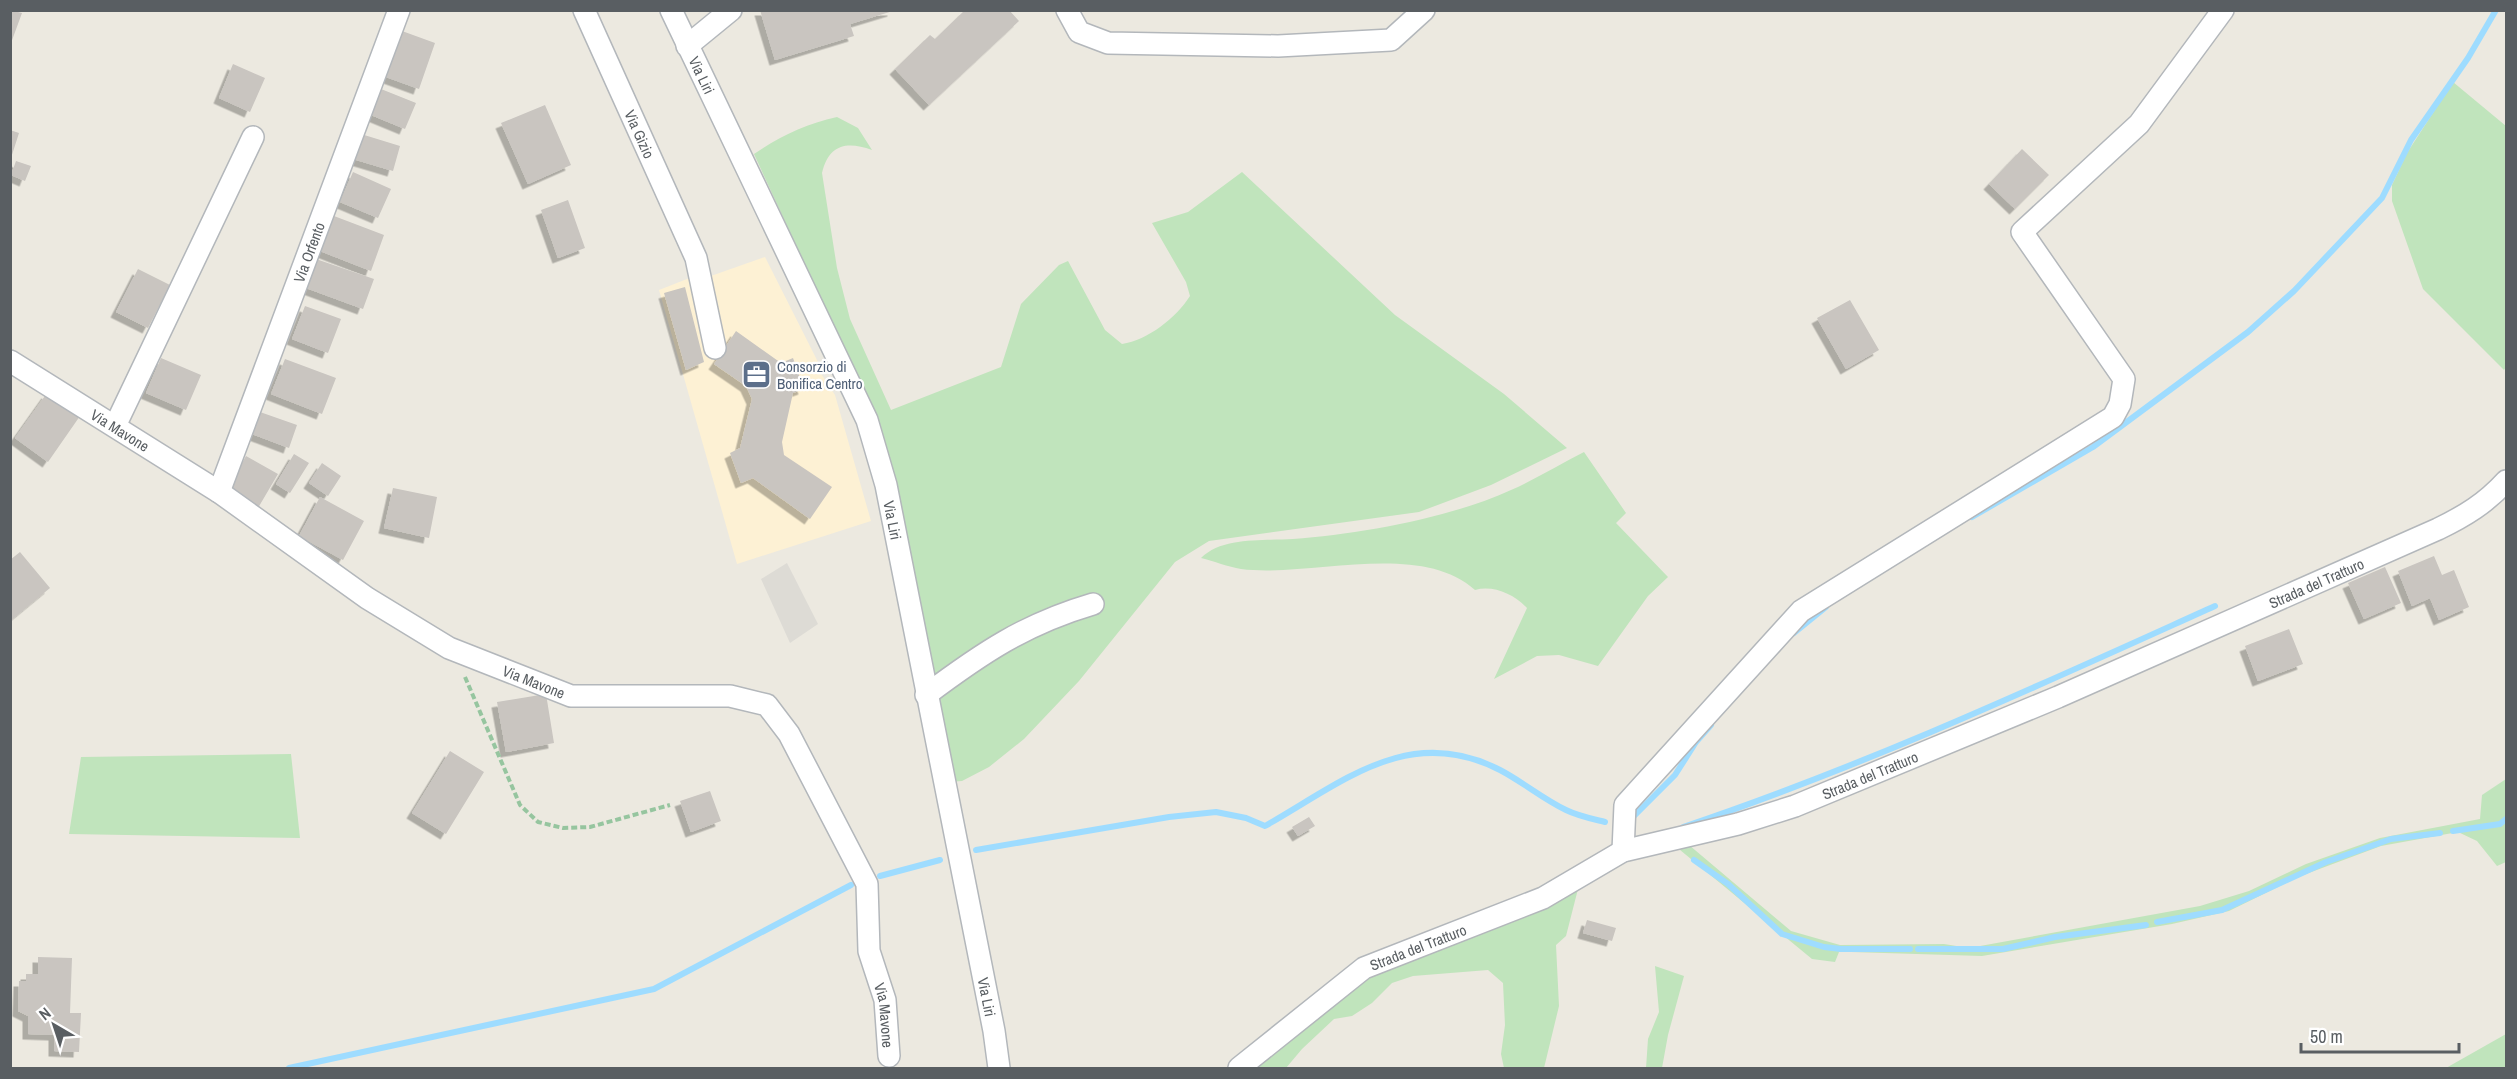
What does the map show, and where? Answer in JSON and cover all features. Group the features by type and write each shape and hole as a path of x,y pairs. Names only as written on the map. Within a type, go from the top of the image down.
{"street":[{"name":"Via Orfento","path":"219,492 399,10"},
{"name":"Via Gizio","path":"584,10 696,258 715,348"},
{"name":"Via Liri","path":"671,10 867,420 886,485 994,1031 999,1068"},
{"path":"687,46 731,10"},
{"path":"1067,10 1079,32 1108,43 1278,46 1391,40 1424,10"},
{"path":"1623,851 1625,805 1801,611 2113,417 2121,404 2124,379 2022,232 2139,124 2223,10"},
{"path":"115,426 253,137"},
{"name":"Via Mavone","path":"10,361 219,492 367,598 453,650 571,696 730,696 767,705 789,734 867,884 869,951 885,1000 889,1056"},
{"name":"Strada del Tratturo","path":"1239,1068 1364,968 1544,898 1623,851 1738,824 1796,806 2048,701 2438,529 2472,512 2490,499 2506,481"},
{"path":"926,695 993,646 1060,614 1093,604"}],"path":[{"path":"453,650 520,805 538,822 563,828 591,827 670,806"}],"shaded area":[{"path":"765,257 818,362 820,372 835,395 871,521 737,564 659,290 687,279 708,277"},
{"path":"787,563 818,624 790,643 761,579"}],"green space":[{"path":"2453,82 2506,126 2506,367 2504,370 2423,289 2392,201 2392,185 2407,153"},
{"path":"837,117 858,128 872,150 855,146 840,147 829,156 822,173 837,268 850,319 891,410 1001,367 1021,304 1059,265 1068,261 1105,330 1122,344 1142,338 1160,327 1190,296 1186,282 1152,223 1188,212 1242,172 1395,315 1504,394 1567,448 1491,485 1419,512 1209,541 1175,562 1079,681 1024,739 989,767 962,781 948,782 877,422 754,154 794,131"},
{"path":"1584,452 1626,513 1616,523 1668,577 1648,596 1598,666 1559,655 1537,656 1494,679 1527,608 1503,592 1489,589 1475,590 1452,575 1425,567 1363,564 1299,569 1241,569 1201,558 1210,551 1232,543 1293,539 1375,529 1461,509 1511,490"},
{"path":"291,754 300,838 69,834 81,757"},
{"path":"2506,779 2506,862 2497,866 2477,841 2458,832 2381,846 2298,877 2229,911 2172,924 1982,956 1839,952 1835,962 1812,959 1674,845 1689,845 1791,931 1840,945 1944,944 1969,948 2200,906 2249,891 2306,864 2380,838 2480,819 2482,795"},
{"path":"1578,889 1566,936 1556,945 1559,1006 1544,1068 1504,1068 1501,1054 1505,1025 1503,983 1488,970 1413,976 1392,983 1372,1003 1352,1016 1334,1019 1302,1049 1286,1068 1246,1068 1370,972"},
{"path":"1655,966 1684,976 1668,1035 1662,1068 1646,1068 1648,1039 1659,1012"},
{"path":"2506,1034 2506,1068 2446,1068"}],"building":[{"path":"10,10 22,13 11,43 10,43"},
{"path":"760,10 893,11 850,24 854,36 775,60"},
{"path":"965,10 1009,10 1019,21 929,105 895,69 930,35 935,39"},
{"path":"402,31 435,43 419,89 386,77"},
{"path":"233,64 265,78 250,112 219,98"},
{"path":"381,89 416,103 405,129 371,115"},
{"path":"545,105 571,165 528,184 501,123"},
{"path":"10,130 19,133 11,158 10,158"},
{"path":"361,134 400,146 393,171 353,159"},
{"path":"2022,149 2049,175 2015,209 1989,184"},
{"path":"16,161 31,166 25,181 11,175"},
{"path":"353,172 391,189 378,218 340,202"},
{"path":"568,200 585,248 558,258 541,210"},
{"path":"334,216 384,235 371,271 320,251"},
{"path":"316,259 374,279 363,309 306,288"},
{"path":"138,269 170,285 148,328 116,312"},
{"path":"685,287 704,362 686,370 664,293"},
{"path":"1850,300 1879,350 1846,369 1817,318"},
{"path":"305,306 341,319 328,353 292,339"},
{"path":"736,331 781,363 793,358 804,389 793,393 782,442 784,455 832,487 810,519 753,478 741,483 730,453 740,448 752,399 746,386 714,364"},
{"path":"161,358 201,375 186,410 146,393"},
{"path":"285,359 336,378 322,414 271,394"},
{"path":"47,393 80,416 48,462 15,438"},
{"path":"260,412 297,425 289,448 252,434"},
{"path":"294,454 309,463 290,493 276,484"},
{"path":"246,456 278,474 258,508 227,490"},
{"path":"322,463 341,476 328,496 309,483"},
{"path":"393,488 437,497 429,538 384,528"},
{"path":"320,497 364,521 343,560 299,536"},
{"path":"20,552 50,588 10,621 10,560"},
{"path":"2434,556 2442,575 2454,570 2469,607 2439,620 2430,598 2412,606 2398,571"},
{"path":"2385,567 2401,603 2364,619 2348,583"},
{"path":"2289,629 2303,664 2258,681 2245,646"},
{"path":"546,694 554,743 506,752 497,702"},
{"path":"450,751 484,772 446,834 412,813"},
{"path":"710,791 721,821 691,832 680,801"},
{"path":"1309,817 1315,826 1298,836 1292,827"},
{"path":"1587,920 1616,928 1612,941 1583,933"},
{"path":"38,957 72,958 70,1013 81,1013 79,1052 54,1051 54,1035 28,1034 28,1016 18,1011 19,981 26,981 26,974 38,974"}],"waterway":[{"path":"1972,517 2093,447 2248,332 2294,291 2382,198 2411,140 2468,58 2496,10"},
{"path":"1683,827 1885,751 2018,695 2215,606"},
{"path":"1794,633 1826,607"},
{"path":"1631,819 1675,775 1696,742 1711,725"},
{"path":"976,850 1169,817 1216,812 1246,818 1265,826 1322,792 1378,764 1406,755 1436,753 1467,757 1500,770 1566,810 1605,822"},
{"path":"2453,831 2500,824 2506,819"},
{"path":"2157,922 2222,910 2326,862 2391,839 2440,833"},
{"path":"880,876 940,860"},
{"path":"1694,860 1728,884 1782,934 1824,947 1841,949 1910,949"},
{"path":"289,1068 654,989 851,885"},
{"path":"1918,949 2003,949 2055,937 2146,925"}],"place":[{"name":"Consorzio di Bonifica Centro","path":"756,375"}]}
